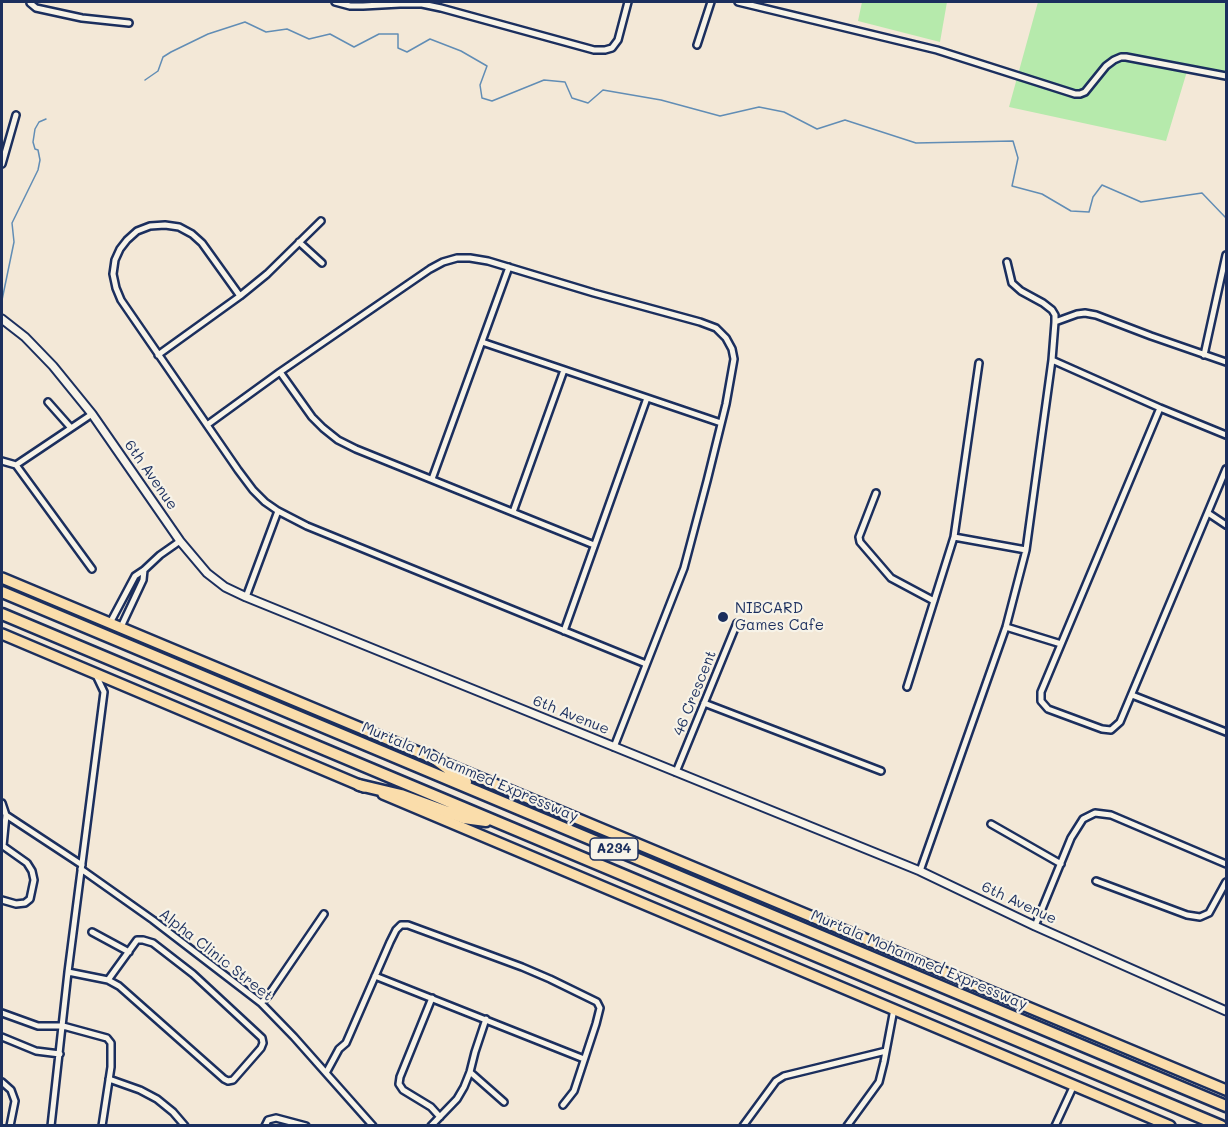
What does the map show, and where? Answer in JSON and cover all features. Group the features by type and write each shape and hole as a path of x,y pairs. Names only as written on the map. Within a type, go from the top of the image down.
{"highway":[{"name":"Murtala Mohammed Expressway","path":"2,578 1227,1090"},
{"name":"Murtala Mohammed Expressway","path":"2,592 1227,1106"},
{"name":"A234","path":"2,614 1221,1125"},
{"path":"2,634 1170,1125"},
{"path":"431,756 480,793"},
{"path":"359,784 401,795 464,818 503,823"},
{"path":"1186,1089 1227,1099"},
{"path":"1185,1111 1207,1125"}],"street":[{"path":"30,2 36,8 82,18 129,23"},
{"path":"335,2 350,6 422,4 594,50 604,50 612,48 618,40 628,2"},
{"path":"697,45 711,2"},
{"path":"738,2 937,50 1075,94 1084,92 1114,60 1126,57 1227,76"},
{"path":"2,164 16,115"},
{"path":"158,355 267,274 321,221"},
{"path":"240,296 202,243 179,227 150,226 137,231 120,249 115,260 113,274 121,300 253,490 278,511 315,529 646,664"},
{"path":"299,242 322,263"},
{"path":"1204,355 1227,255"},
{"path":"207,425 279,372 430,269 456,258 470,258 509,267 716,328 726,338 734,359 722,423 684,568 614,747"},
{"path":"920,871 1006,627 1026,550 1052,360 1055,315 1043,303 1021,291 1012,283 1007,262"},
{"path":"432,479 509,267"},
{"path":"1055,322 1077,314 1096,315 1227,362"},
{"name":"6th Avenue","path":"2,319 25,337 53,366 92,414 180,542 207,573 225,587 920,871 1035,926 1227,1011"},
{"path":"482,342 722,423"},
{"path":"1052,360 1227,435"},
{"path":"907,687 954,537 980,363"},
{"path":"513,512 564,370"},
{"path":"279,372 312,417 338,440 594,545"},
{"path":"564,631 647,398"},
{"path":"48,402 71,428"},
{"path":"1160,408 1041,692 1041,701 1048,709 1102,729 1111,730 1120,722 1227,469"},
{"path":"16,465 92,414"},
{"path":"2,461 16,465 92,569"},
{"path":"876,493 859,537 860,542 891,579 934,601"},
{"path":"246,597 278,511"},
{"path":"1208,513 1227,525"},
{"path":"954,537 1026,550"},
{"path":"110,623 135,576 180,542"},
{"path":"121,627 143,580 144,570"},
{"name":"46 Crescent","path":"676,772 737,623"},
{"path":"1006,627 1060,644"},
{"path":"51,1125 104,692 95,673"},
{"path":"104,692 119,683"},
{"path":"1132,695 1227,732"},
{"path":"704,703 881,771"},
{"path":"2,803 6,815 2,846 27,863 34,880 30,899 25,903 16,904 2,900"},
{"path":"1035,926 1077,827 1083,819 1095,813 1111,815 1227,864"},
{"name":"Alpha Clinic Street","path":"6,815 82,867 261,1003 373,1125"},
{"path":"991,824 1061,864"},
{"path":"1096,881 1187,915 1200,917 1209,913 1227,882"},
{"path":"261,1003 324,914"},
{"path":"326,1073 339,1049 346,1043 396,930 401,925 408,925 522,967 597,1002 600,1008 574,1091 563,1105"},
{"path":"92,932 129,952"},
{"path":"68,972 108,980 119,986 228,1081 232,1080 261,1048 262,1038 193,974 153,943 137,940 108,980"},
{"path":"375,976 584,1059"},
{"path":"432,998 399,1077 399,1084 403,1090 430,1107 440,1117"},
{"path":"847,1125 879,1082 894,1009"},
{"path":"2,1012 38,1026 63,1026 107,1038 111,1043 111,1066 102,1125"},
{"path":"431,1125 457,1098 464,1087 486,1019"},
{"path":"2,1037 36,1051 60,1054"},
{"path":"743,1125 776,1081 784,1076 886,1051"},
{"path":"470,1072 504,1102"},
{"path":"109,1079 157,1099 185,1125"},
{"path":"2,1082 12,1090 15,1101 10,1125"},
{"path":"1055,1125 1074,1085"},
{"path":"265,1125 268,1120 276,1118 306,1125"}],"green space":[{"path":"862,2 947,2 940,42 858,21"},
{"path":"1038,2 1226,2 1226,76 1188,68 1166,141 1009,107"}],"waterway":[{"path":"145,80 158,71 163,57 171,52 208,34 245,22 266,32 287,29 309,39 330,34 354,47 379,34 398,34 398,48 407,52 430,39 461,51 487,66 480,85 482,98 492,101 544,80 565,82 572,98 588,103 603,90 661,100 720,116 759,107 784,112 817,129 845,120 916,143 1013,141 1018,158 1012,186 1042,194 1071,211 1089,212 1093,197 1102,185 1141,202 1202,193 1226,218"},
{"path":"2,300 14,242 12,223 38,170 40,160 33,142 35,129 39,122 46,119"}],"place":[{"name":"NIBCARD Games Cafe","path":"723,617"}]}
